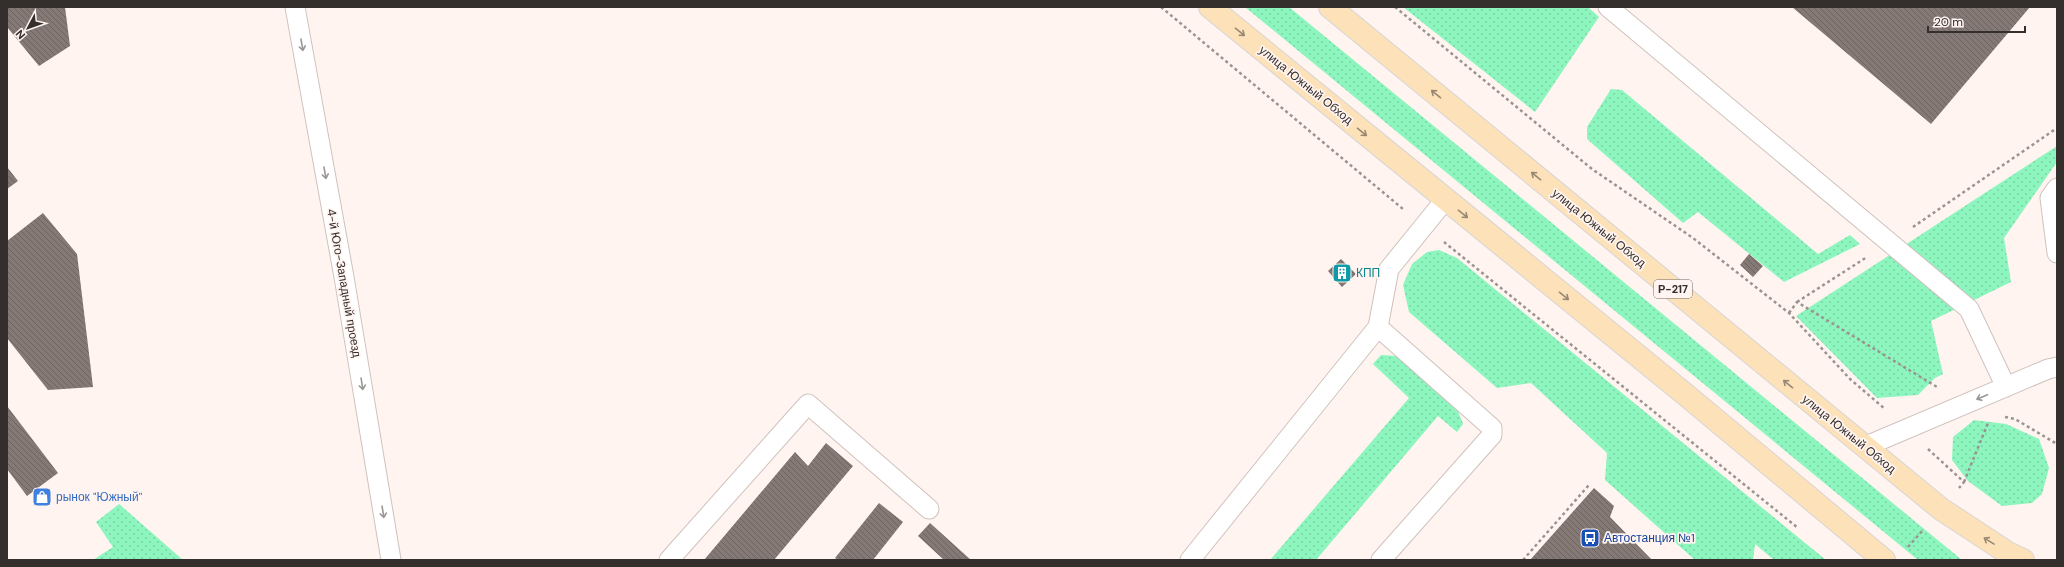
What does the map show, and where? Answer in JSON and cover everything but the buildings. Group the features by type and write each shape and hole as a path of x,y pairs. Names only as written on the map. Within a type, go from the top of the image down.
{"main road":[{"name":"улица Южный Обход","path":"1210,7 1686,395 1884,560"},
{"name":"улица Южный Обход","path":"1330,7 1941,509 2008,553 2023,560"}],"lane":[{"name":"4-й Юго-Западный проезд","path":"295,7 344,276 391,560"},
{"path":"1608,7 1969,309 2006,387"},
{"path":"2057,188 2050,198 2057,254"},
{"path":"1190,560 1378,327 1389,270 1445,200"},
{"path":"1378,327 1492,428 1492,435 1381,560"},
{"path":"1864,447 2048,369 2057,367"},
{"path":"669,560 808,404 929,509"}],"path":[{"path":"1160,7 1424,226 1801,530"},
{"path":"1395,7 1592,168 1693,238 1789,313 1850,379 1964,482"},
{"path":"1789,313 1797,302 1890,243 2057,128"},
{"path":"1797,302 1920,379 1991,415 2015,419 2057,444"},
{"path":"1907,549 1964,482 1991,415"},
{"path":"1523,560 1589,485"}],"green space":[{"path":"1245,7 1289,7 1962,560 1918,560"},
{"path":"1403,7 1588,7 1599,17 1535,112"},
{"path":"1611,89 1622,90 1818,254 1850,235 1860,244 1784,282 1698,212 1683,223 1587,139 1587,127"},
{"path":"2057,146 2057,162 2004,238 2011,282 1931,321 1943,374 1935,378 1918,395 1877,398 1796,316"},
{"path":"1439,250 1457,258 1826,560 1774,560 1755,544 1753,560 1695,560 1605,480 1607,453 1531,383 1497,388 1409,312 1403,285 1412,264 1427,252"},
{"path":"1381,355 1397,356 1458,411 1463,424 1457,432 1438,416 1316,560 1270,560 1409,398 1373,364"},
{"path":"1974,420 2006,424 2039,439 2049,468 2042,494 2032,503 2002,506 1968,481 1952,460 1953,437"},
{"path":"119,504 183,560 93,560 113,547 96,522"}],"place":[{"name":"КПП","path":"1342,273"},
{"name":"рынок \"Южный\"","path":"42,497"},
{"name":"Автостанция №1","path":"1590,538"}]}
